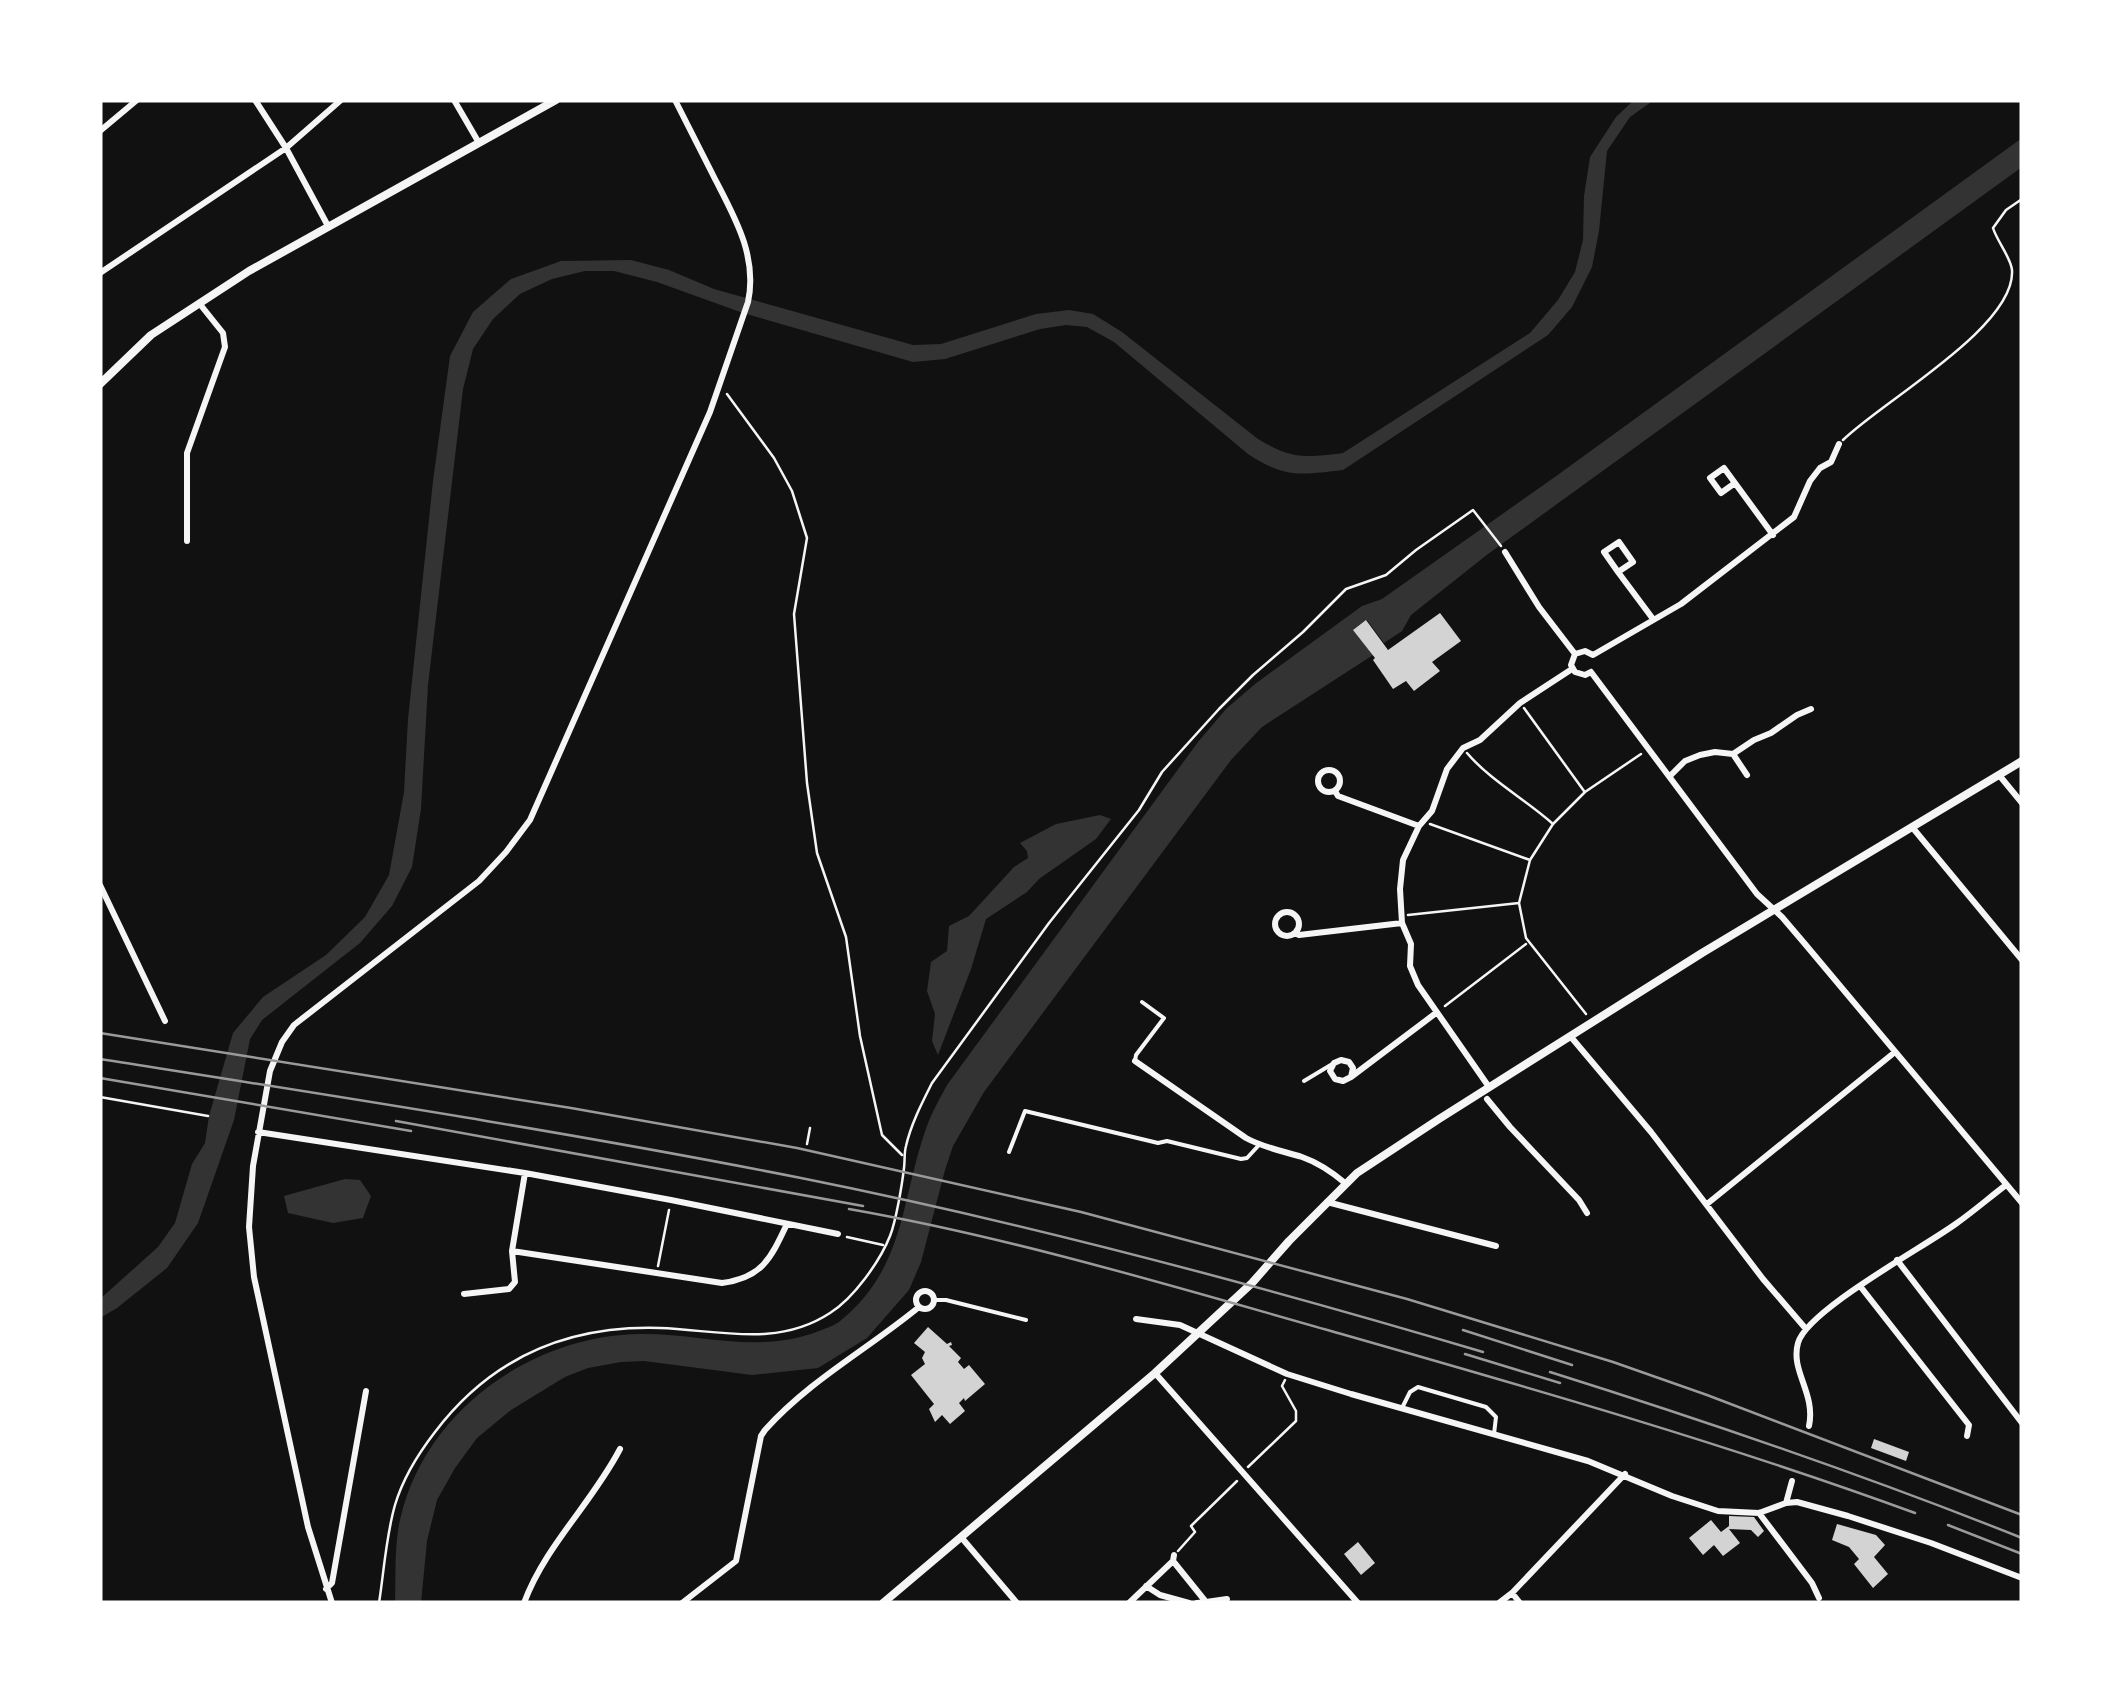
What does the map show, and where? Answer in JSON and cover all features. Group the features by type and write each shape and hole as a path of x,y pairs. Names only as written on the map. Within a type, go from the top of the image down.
{"street":[{"path":"100,132 136,100"},
{"path":"256,100 328,226"},
{"path":"100,272 286,148 342,100"},
{"path":"454,100 478,143"},
{"path":"100,384 152,334 248,271 556,100"},
{"path":"332,1603 308,1526 254,1276 249,1227 253,1166 270,1072 294,1025 479,880 530,820 668,510 719,386 750,290 745,242 675,100"},
{"path":"187,541 187,453 225,348 223,333 199,303"},
{"path":"1593,655 1681,604 1794,517 1810,481 1831,462 1839,444"},
{"path":"1734,483 1773,535"},
{"path":"1618,572 1633,562 1619,542 1604,552 1618,572 1653,619"},
{"path":"1503,550 1575,654"},
{"path":"1584,651 1593,655 1596,665 1591,672 1579,675 1572,668 1575,654 1584,651"},
{"path":"1489,1087 1418,985 1410,966 1411,944 1402,919 1400,889 1404,860 1432,811 1447,769 1463,748 1480,740 1520,703 1572,668"},
{"path":"1591,672 1757,894 1806,944 2022,1203"},
{"path":"1670,776 1685,761 1700,755 1733,754 1811,709"},
{"path":"1733,754 1747,775"},
{"path":"883,1603 1155,1373 1252,1283 1345,1183 1375,1160 1773,910 2022,761"},
{"path":"1999,775 2022,803"},
{"path":"1335,791 1338,796 1422,824"},
{"path":"1912,827 2022,960"},
{"path":"100,885 166,1021"},
{"path":"1296,932 1299,935 1402,919"},
{"path":"1351,1077 1353,1068 1349,1062 1334,1063 1330,1071 1334,1079 1343,1081 1351,1077 1436,1012"},
{"path":"1571,1037 1806,1329"},
{"path":"1707,1204 1896,1052"},
{"path":"1135,1062 1234,1131 1259,1145 1327,1168 1345,1183"},
{"path":"1488,1099 1579,1200 1586,1214"},
{"path":"258,1132 525,1173 838,1234"},
{"path":"464,1294 509,1289 515,1282 512,1251 525,1173"},
{"path":"1809,1426 1811,1404 1797,1360 1798,1342 1806,1329 1860,1286 1956,1224 2006,1185"},
{"path":"1327,1202 1496,1246"},
{"path":"512,1251 722,1283 753,1275 768,1260 787,1224"},
{"path":"1897,1260 2022,1423"},
{"path":"1860,1286 1969,1425 1968,1436"},
{"path":"929,1292 934,1300 929,1309 920,1307 916,1300 920,1293 929,1292"},
{"path":"682,1603 736,1561 760,1436 803,1392 920,1307"},
{"path":"1136,1319 1180,1325 1287,1374 1588,1461 1718,1512 1759,1512 1797,1502 1930,1543 2022,1578"},
{"path":"1155,1373 1358,1603"},
{"path":"326,1589 332,1583 366,1391"},
{"path":"524,1603 544,1561 620,1448"},
{"path":"1500,1603 1625,1474"},
{"path":"1786,1503 1792,1481"},
{"path":"1759,1512 1819,1598"},
{"path":"961,1537 1017,1603"},
{"path":"1129,1603 1174,1558 1206,1602"},
{"path":"1146,1586 1160,1596 1189,1603"},
{"path":"1512,1593 1520,1603"},
{"path":"1197,1603 1227,1599"}],"lane":[{"path":"1135,1062 1136,1055 1164,1018 1142,1002"},
{"path":"1304,1081 1334,1063"},
{"path":"1009,1152 1025,1111 1241,1159 1259,1145"},
{"path":"934,1300 1026,1320"},
{"path":"1402,1408 1410,1392 1418,1387 1486,1407 1496,1418 1494,1434"}],"path":[{"path":"1839,444 1860,423 1952,355 1991,318 2002,301 2012,271 1992,228 2006,210 2022,199"},
{"path":"719,386 774,458 792,492 807,538 794,614 806,783 817,853 846,937 860,1036 882,1135 904,1157"},
{"path":"379,1603 395,1504 416,1458 456,1406 514,1360 565,1338 615,1328 760,1335 788,1332 832,1313 858,1288 891,1234 905,1147 932,1083 1185,744 1253,674 1346,589 1386,574 1473,510 1503,550"},
{"path":"1520,703 1585,792"},
{"path":"1463,748 1488,774 1554,824"},
{"path":"1593,1023 1528,942 1518,902 1530,860 1554,824 1585,792 1649,748"},
{"path":"1422,824 1530,860"},
{"path":"1402,919 1518,902"},
{"path":"1436,1012 1528,942"},
{"path":"100,1096 208,1116"},
{"path":"807,1144 810,1128"},
{"path":"657,1272 671,1200"},
{"path":"838,1234 885,1245"},
{"path":"1174,1558 1195,1532 1191,1526 1296,1421 1296,1412 1282,1386 1287,1374"}],"shaded area":[{"path":"1634,100 1654,100 1630,117 1607,151 1592,267 1572,307 1548,335 1343,470 1293,473 1261,462 1114,342 1087,327 1040,329 945,359 913,362 614,271 585,271 552,279 520,294 493,319 473,349 463,389 428,685 421,809 412,867 392,906 360,943 262,1020 250,1039 234,1120 198,1223 167,1268 100,1318 100,1299 158,1247 175,1223 192,1164 205,1143 233,1033 263,997 326,955 365,917 389,875 404,792 433,481 450,356 473,312 511,279 561,261 631,260 669,270 714,289 913,345 941,344 1036,314 1069,310 1093,314 1122,332 1258,439 1299,455 1343,453 1530,333 1558,300 1575,272 1583,240 1590,157 1616,117"},
{"path":"2022,138 2022,167 1488,554 1411,615 1402,631 1384,643 1367,620 1354,629 1373,655 1262,727 1231,760 984,1092 953,1146 921,1262 909,1290 867,1338 818,1368 752,1375 644,1361 588,1368 565,1377 511,1410 477,1438 437,1500 427,1541 421,1603 395,1603 398,1530 413,1481 432,1446 457,1414 488,1387 522,1365 598,1338 639,1334 751,1342 796,1338 832,1326 861,1301 890,1255 927,1126 947,1085 1226,709 1362,606 1382,599 1559,474"},
{"path":"1100,815 1111,819 1096,839 986,919 938,1055 932,1041 935,1014 927,991 931,962 947,951 949,926 969,916 1014,867 1028,858 1020,843 1056,824"},
{"path":"345,1179 360,1180 371,1196 363,1218 333,1223 288,1213 284,1196"}],"building":[{"path":"1440,613 1461,641 1432,662 1440,671 1414,691 1406,681 1393,689 1353,630 1366,620 1388,650"},
{"path":"928,1327 947,1344 951,1342 949,1346 961,1358 958,1362 964,1369 969,1365 985,1384 959,1403 965,1411 950,1424 942,1415 935,1422 929,1409 934,1404 911,1375 925,1364 925,1352 914,1343"},
{"path":"1874,1439 1909,1452 1906,1461 1871,1448"},
{"path":"1729,1516 1754,1517 1764,1531 1758,1537 1751,1530 1729,1529 1740,1543 1723,1556 1714,1545 1703,1555 1689,1538 1711,1520 1721,1532 1729,1526"},
{"path":"1837,1524 1876,1535 1885,1545 1874,1557 1888,1574 1873,1588 1854,1564 1859,1559 1849,1547 1832,1540"},
{"path":"1358,1542 1375,1563 1361,1575 1344,1554"}],"railway":[{"path":"100,1033 797,1148 1081,1212 1407,1299 1613,1362 2022,1515"},
{"path":"100,1059 539,1130 887,1196 1144,1257 1483,1352"},
{"path":"100,1078 411,1131"},
{"path":"396,1121 863,1206"},
{"path":"849,1209 1032,1248 1331,1331 1698,1439 1915,1513"},
{"path":"1463,1330 1572,1365"},
{"path":"1465,1354 1560,1383"},
{"path":"1550,1372 1788,1450 2022,1538"},
{"path":"1948,1525 2022,1554"}]}
